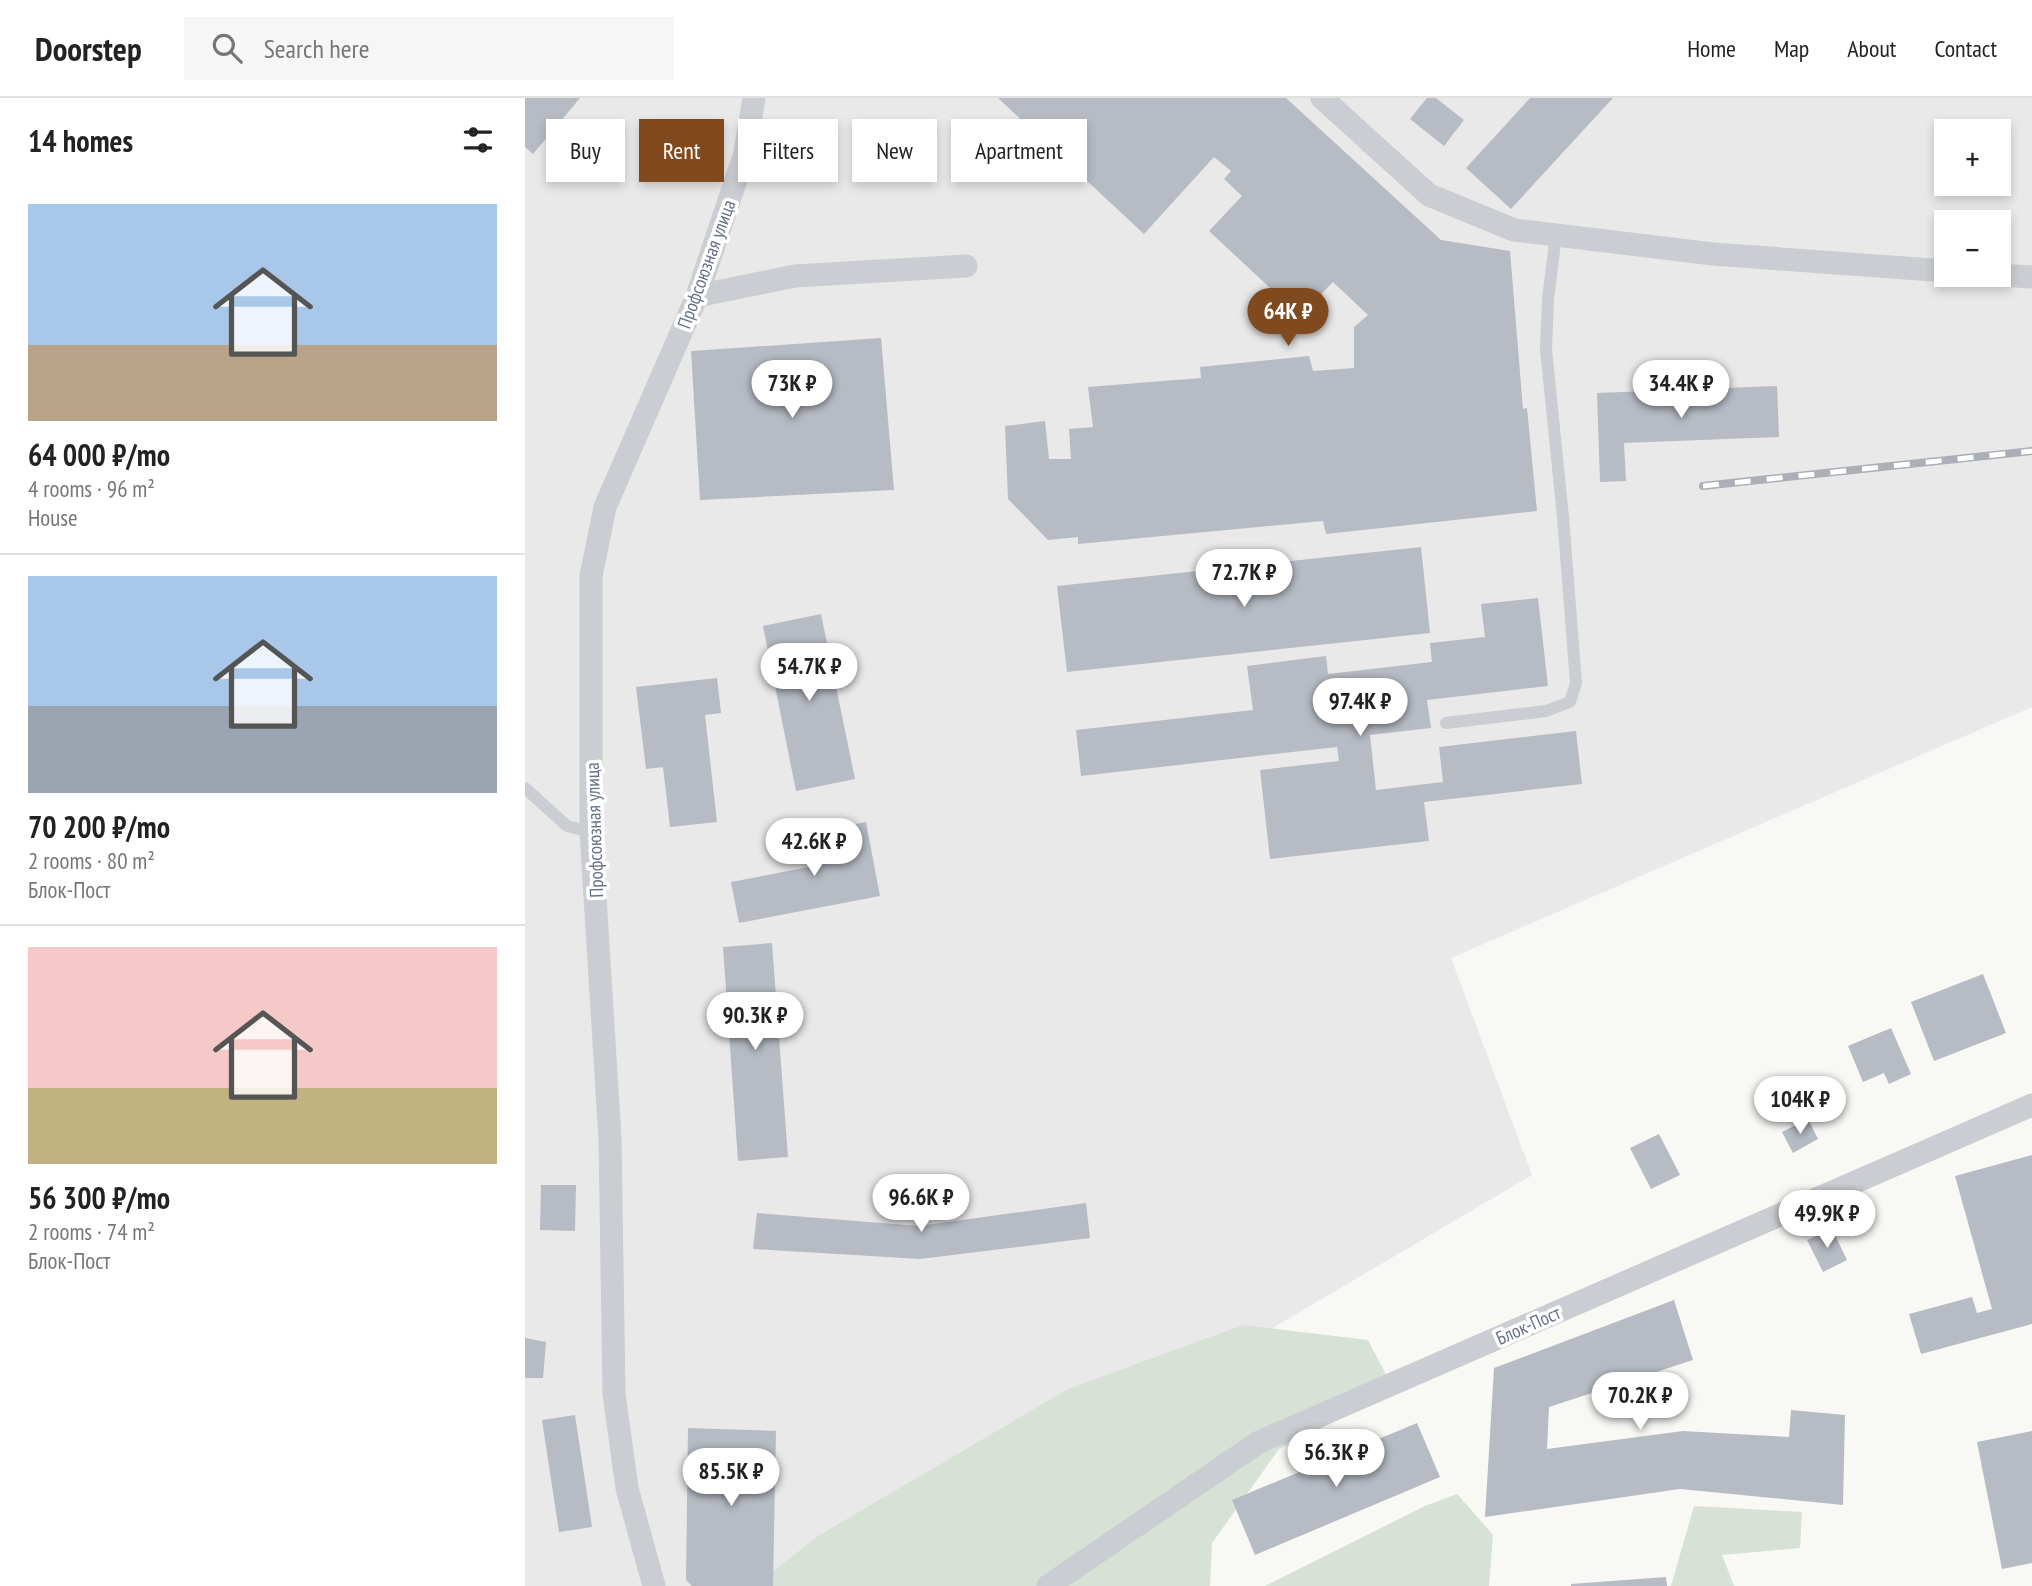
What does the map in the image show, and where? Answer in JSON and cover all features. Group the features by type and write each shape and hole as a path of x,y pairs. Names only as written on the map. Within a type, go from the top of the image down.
{"street":[{"name":"Профсоюзная улица","path":"654,1586 627,1488 614,1394 610,1138 591,832 591,576 605,507 697,296 745,153 754,98"},
{"path":"1322,98 1429,195 1514,230 1713,254 1934,270"},
{"path":"697,296 795,276 966,266"},
{"path":"2011,276 2032,277"},
{"name":"Блок-Пост","path":"1048,1586 1259,1442 2032,1105"}],"lane":[{"path":"1445,723 1546,711 1570,702 1576,682 1546,349 1548,299 1556,235"},
{"path":"525,788 567,826 591,832"}],"shaded area":[{"path":"525,98 2032,98 2032,707 1451,958 1532,1175 835,1586 525,1586"},
{"path":"1243,1325 1368,1340 1395,1392 1279,1449 1212,1543 1210,1586 754,1586 818,1536 1068,1389"},
{"path":"1457,1494 1493,1535 1489,1586 1265,1586 1425,1506"},
{"path":"1694,1506 1802,1512 1800,1548 1722,1555 1734,1586 1671,1586"}],"building":[{"path":"525,98 580,98 562,119 546,119 546,139 533,154 525,147"},
{"path":"998,98 1286,98 1441,240 1510,251 1523,409 1527,408 1537,511 1326,534 1323,521 1078,544 1078,537 1048,540 1008,499 1005,426 1045,421 1049,459 1071,459 1069,429 1093,427 1088,387 1201,378 1200,367 1309,356 1313,371 1354,368 1354,327 1368,315 1333,282 1300,316 1209,231 1242,196 1224,179 1231,171 1214,157 1144,234 1087,181 1087,119 1021,119"},
{"path":"1427,98 1436,98 1464,120 1444,146 1410,119"},
{"path":"1530,98 1613,98 1511,209 1466,168"},
{"path":"881,338 894,490 700,500 691,351"},
{"path":"1777,386 1779,437 1624,443 1626,481 1600,482 1597,393"},
{"path":"1421,547 1430,633 1067,672 1057,586"},
{"path":"1538,598 1548,686 1427,700 1431,728 1370,735 1376,790 1443,782 1439,747 1576,731 1582,784 1424,802 1429,841 1270,859 1260,770 1339,761 1337,747 1081,776 1076,730 1253,710 1247,666 1326,656 1328,674 1432,662 1430,643 1485,637 1481,604"},
{"path":"821,614 855,779 796,791 763,626"},
{"path":"717,678 721,713 705,715 717,822 670,827 663,767 646,769 636,687"},
{"path":"866,822 880,896 739,923 731,882 819,865 812,833"},
{"path":"772,943 788,1157 738,1161 723,947"},
{"path":"1983,974 2006,1033 1934,1061 1911,1002"},
{"path":"1891,1028 1911,1074 1889,1084 1884,1073 1863,1082 1848,1046"},
{"path":"1808,1119 1818,1139 1793,1153 1782,1132"},
{"path":"1659,1134 1680,1175 1651,1189 1630,1148"},
{"path":"2032,1155 2032,1324 1921,1354 1909,1314 1972,1297 1977,1313 1992,1309 1955,1176"},
{"path":"541,1185 576,1185 575,1231 540,1230"},
{"path":"1086,1203 1090,1238 920,1259 753,1249 757,1213 919,1226"},
{"path":"1832,1229 1847,1260 1823,1272 1807,1240"},
{"path":"1674,1300 1693,1360 1549,1407 1547,1449 1683,1431 1789,1437 1791,1410 1845,1415 1843,1505 1680,1489 1485,1517 1494,1368"},
{"path":"525,1338 546,1342 543,1378 525,1378"},
{"path":"575,1415 592,1527 559,1532 542,1420"},
{"path":"1417,1423 1440,1477 1255,1555 1232,1500"},
{"path":"688,1428 776,1431 773,1586 692,1586 686,1580"},
{"path":"2032,1431 2032,1563 2002,1569 1977,1442"},
{"path":"1666,1577 1667,1586 1571,1586 1571,1584"}],"railway":[{"path":"1703,486 2032,451"}]}
